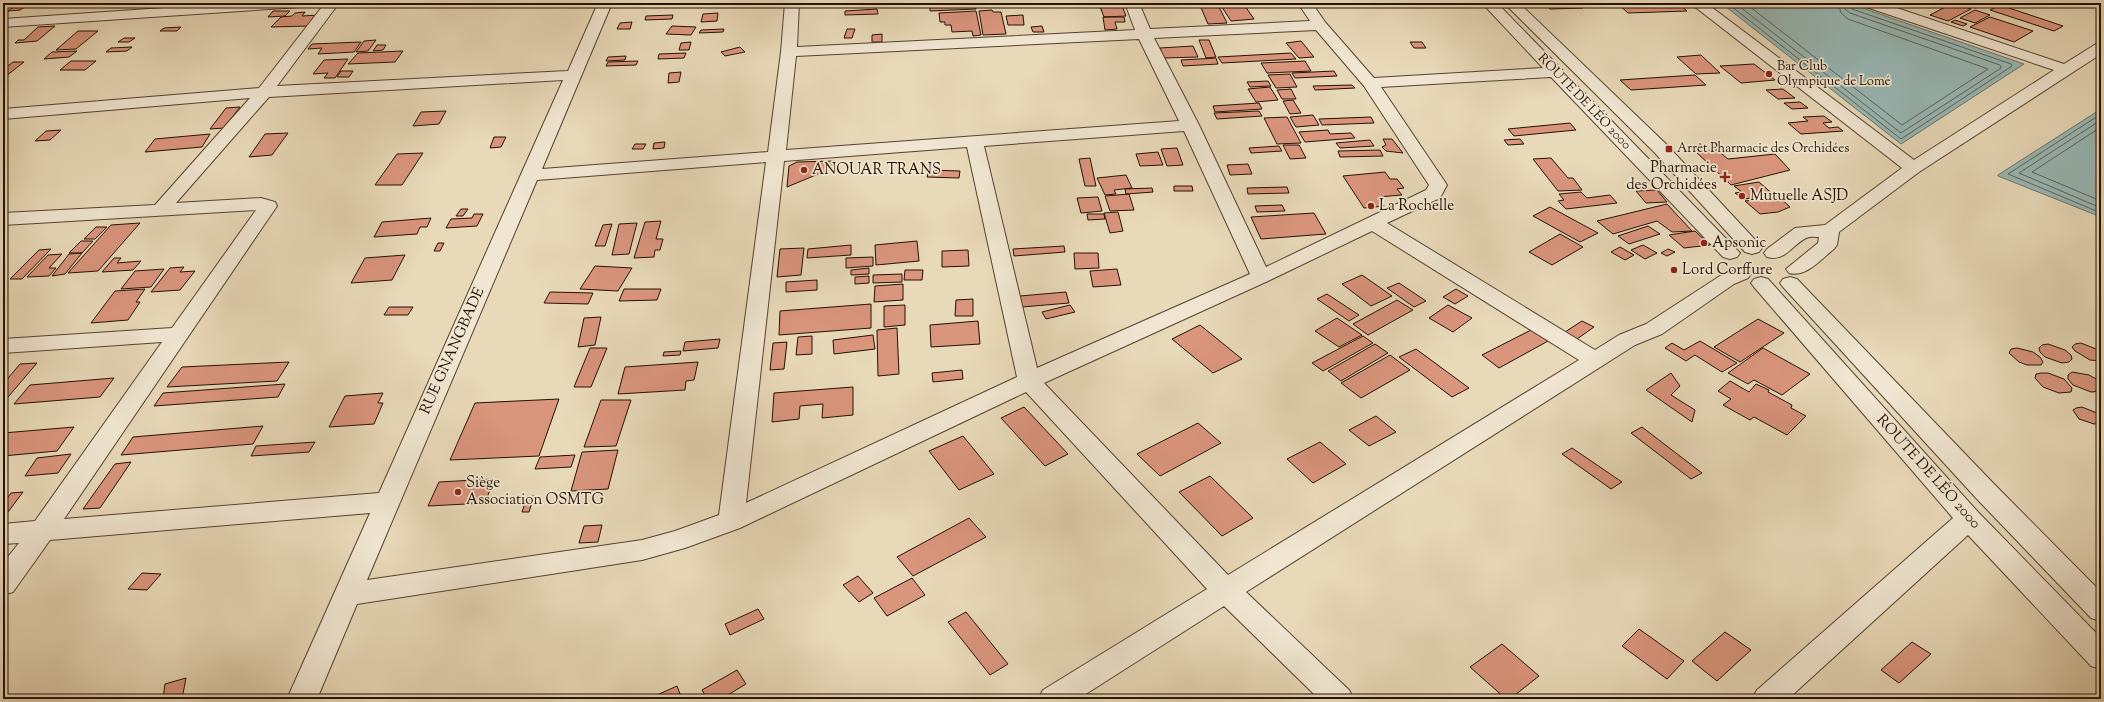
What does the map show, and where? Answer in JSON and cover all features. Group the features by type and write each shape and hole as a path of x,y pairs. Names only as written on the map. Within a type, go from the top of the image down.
{"street":[{"path":"9,22 230,5 300,3"},
{"path":"160,209 264,92 332,3"},
{"name":"RUE GNANGBADE","path":"302,699 605,3"},
{"path":"731,521 777,155 789,52 792,3"},
{"path":"1132,3 1144,33 1190,125 1261,277"},
{"path":"348,594 642,550 669,544 731,521 1029,381 1261,277 1433,194 1438,188 1438,185 1370,83 1320,25 1305,3"},
{"name":"ROUTE DE LÉO 2000","path":"1489,3 1740,268 1969,519 2101,657"},
{"name":"ROUTE DE LÉO 2000","path":"1511,3 1660,148 1752,248"},
{"path":"1697,3 1913,168"},
{"path":"1868,3 2065,69"},
{"path":"9,22 33,8"},
{"path":"789,52 1320,25"},
{"path":"1740,268 1739,248 1752,248 1774,253 1802,232 1830,230 1913,168 2101,47"},
{"path":"2080,61 2101,68"},
{"path":"1370,83 1555,72"},
{"path":"3,114 264,92 574,75"},
{"path":"530,175 777,155 1190,125"},
{"path":"974,141 1029,381 1226,591 1339,699"},
{"path":"3,219 261,204 268,206 42,531 3,584"},
{"path":"1372,223 1596,360"},
{"path":"1740,268 1782,285 1827,245 1830,230"},
{"name":"ROUTE DE LÉO 2000","path":"1774,253 1783,257 1793,276 1952,456 2101,610"},
{"path":"1053,699 1627,340 1654,329 1727,280 1740,268"},
{"path":"3,346 180,334"},
{"path":"3,534 388,502"},
{"path":"1767,699 1969,519"}],"water":[{"path":"1721,3 1848,3 2024,64 1901,144"},
{"path":"2101,109 2101,217 1998,176 1998,175"}],"building":[{"path":"19,3 31,3 20,10 8,11"},
{"path":"929,3 949,3 949,5 929,5"},
{"path":"1121,3 1126,16 1104,17 1099,4"},
{"path":"1199,3 1214,3 1216,7 1219,7 1227,23 1208,24"},
{"path":"1243,3 1254,19 1231,21 1220,4"},
{"path":"1544,3 1578,3 1583,8 1550,9"},
{"path":"1617,3 1678,3 1687,11 1628,13"},
{"path":"1953,3 1971,9 1948,21 1930,15"},
{"path":"975,4 976,9 930,11 930,6"},
{"path":"2000,5 2063,26 2054,31 1990,10"},
{"path":"877,9 878,14 845,15 845,11"},
{"path":"992,10 993,12 1001,12 1006,34 983,35 979,11"},
{"path":"1975,10 1990,15 1975,23 1960,18"},
{"path":"273,11 290,11 285,16 268,17"},
{"path":"976,11 981,35 973,36 972,31 952,32 951,25 945,25 945,22 940,22 939,13"},
{"path":"305,12 302,16 319,15 309,26 271,27 281,17 292,16 295,13"},
{"path":"718,13 717,21 701,22 703,14"},
{"path":"673,15 672,19 645,20 646,16"},
{"path":"1023,15 1024,25 1008,25 1006,16"},
{"path":"1103,17 1124,17 1125,22 1115,22 1117,29 1105,30"},
{"path":"1990,17 2033,31 2014,42 1970,27"},
{"path":"1955,20 1967,24 1963,26 1951,22"},
{"path":"632,22 630,29 617,29 620,23"},
{"path":"55,26 37,41 15,43 18,40 24,40 38,27"},
{"path":"672,26 696,27 691,35 666,34"},
{"path":"1042,26 1044,32 1033,32 1031,27"},
{"path":"181,27 177,31 160,31 164,28"},
{"path":"724,29 723,32 699,33 701,30"},
{"path":"847,29 855,29 852,38 844,38"},
{"path":"78,31 98,31 76,49 56,50"},
{"path":"882,34 882,42 872,42 872,35"},
{"path":"124,38 135,38 129,42 118,42"},
{"path":"376,40 368,51 356,52 364,41"},
{"path":"1199,40 1209,40 1216,57 1206,58"},
{"path":"1301,41 1314,57 1299,58 1286,43"},
{"path":"361,42 354,52 318,54 322,48 308,49 312,44"},
{"path":"691,42 689,50 679,50 681,43"},
{"path":"1410,42 1422,42 1426,48 1414,48"},
{"path":"377,45 386,45 383,50 373,51"},
{"path":"1193,46 1198,57 1164,58 1160,48"},
{"path":"132,47 127,51 106,52 111,48"},
{"path":"740,47 745,52 725,56 721,52"},
{"path":"77,51 69,57 44,59 52,52"},
{"path":"403,51 395,62 348,64 358,53"},
{"path":"686,53 684,58 658,59 659,54"},
{"path":"1291,53 1296,59 1222,63 1218,57"},
{"path":"1701,55 1720,73 1696,74 1677,57"},
{"path":"626,56 625,60 606,61 608,57"},
{"path":"1216,58 1218,64 1183,66 1181,60"},
{"path":"348,59 335,78 324,78 328,73 313,74 324,60"},
{"path":"71,61 96,61 85,70 60,70"},
{"path":"638,61 636,65 606,66 608,62"},
{"path":"1305,61 1311,71 1267,73 1261,63"},
{"path":"13,62 24,62 6,76 3,76 3,70"},
{"path":"1754,64 1775,80 1741,83 1720,66"},
{"path":"341,71 353,71 349,77 337,77"},
{"path":"1334,71 1337,76 1295,78 1292,73"},
{"path":"681,72 679,82 668,83 669,73"},
{"path":"1290,74 1297,87 1276,88 1268,75"},
{"path":"1695,75 1706,85 1631,90 1620,80"},
{"path":"1268,81 1271,86 1250,87 1247,82"},
{"path":"1352,85 1355,88 1315,90 1313,86"},
{"path":"1270,87 1278,100 1256,102 1248,89"},
{"path":"1291,89 1296,99 1282,99 1277,90"},
{"path":"1783,89 1795,98 1778,99 1766,90"},
{"path":"1293,100 1301,113 1290,114 1283,101"},
{"path":"1800,102 1808,108 1792,109 1784,103"},
{"path":"1259,103 1262,109 1215,112 1213,106"},
{"path":"240,107 224,128 210,129 226,108"},
{"path":"446,111 439,124 413,126 421,112"},
{"path":"1259,111 1262,116 1217,119 1214,113"},
{"path":"1313,115 1319,125 1296,127 1290,117"},
{"path":"1824,116 1832,122 1823,123 1829,128 1838,127 1843,131 1801,134 1788,123 1808,121 1803,117"},
{"path":"1287,117 1301,143 1277,144 1264,118"},
{"path":"1371,117 1374,123 1322,125 1319,119"},
{"path":"1570,123 1576,130 1514,136 1508,129"},
{"path":"61,130 50,140 35,141 46,131"},
{"path":"1328,130 1330,134 1351,133 1355,138 1305,142 1299,132"},
{"path":"288,133 272,155 249,157 265,134"},
{"path":"210,134 202,147 145,152 155,139"},
{"path":"494,137 506,137 501,147 490,148"},
{"path":"1383,139 1392,139 1403,153 1386,151 1382,147 1386,145"},
{"path":"1520,139 1524,144 1508,145 1504,140"},
{"path":"1370,140 1374,146 1340,148 1336,143"},
{"path":"665,142 664,148 653,149 654,143"},
{"path":"635,144 646,144 643,149 632,149"},
{"path":"1283,145 1299,145 1306,158 1290,159"},
{"path":"1279,146 1282,151 1251,153 1249,148"},
{"path":"1177,148 1183,165 1167,166 1161,149"},
{"path":"1380,150 1383,156 1340,157 1338,151"},
{"path":"1717,150 1728,159 1775,154 1790,170 1731,185 1695,151"},
{"path":"1158,152 1163,165 1140,166 1136,154"},
{"path":"423,153 402,185 375,185 397,154"},
{"path":"1090,158 1096,186 1085,186 1079,159"},
{"path":"1551,158 1568,178 1573,178 1582,190 1558,191 1533,159"},
{"path":"835,161 835,167 787,187 789,166 797,162"},
{"path":"1248,164 1252,174 1230,175 1227,165"},
{"path":"929,170 960,171 959,178 927,177"},
{"path":"1385,172 1390,179 1397,179 1404,188 1397,189 1402,195 1378,197 1384,206 1364,208 1343,176"},
{"path":"1126,175 1132,188 1114,190 1116,194 1105,195 1097,178"},
{"path":"1759,182 1775,196 1743,199 1735,193 1742,192 1734,186"},
{"path":"1174,186 1192,186 1193,191 1174,191"},
{"path":"1287,187 1289,193 1248,194 1247,188"},
{"path":"1152,188 1153,192 1126,194 1125,189"},
{"path":"1657,190 1667,202 1646,203 1636,191"},
{"path":"1581,192 1587,198 1610,195 1617,203 1566,209 1558,201 1564,200 1559,194"},
{"path":"1129,194 1134,210 1110,211 1105,196"},
{"path":"1098,197 1102,211 1081,213 1077,198"},
{"path":"1779,197 1790,207 1778,212 1760,214 1745,201"},
{"path":"1667,204 1692,231 1672,232 1657,221 1613,234 1597,221"},
{"path":"1282,205 1285,211 1257,212 1255,206"},
{"path":"1550,207 1598,233 1580,242 1533,216"},
{"path":"461,209 468,209 463,216 456,216"},
{"path":"1118,212 1123,231 1110,233 1104,213"},
{"path":"1314,213 1326,234 1261,239 1251,217"},
{"path":"474,214 483,214 477,226 446,228 451,219 472,218"},
{"path":"1087,214 1104,214 1105,219 1088,220"},
{"path":"431,218 427,227 420,227 417,234 374,237 382,222"},
{"path":"661,221 656,239 663,239 660,250 655,250 654,257 634,258 645,222"},
{"path":"140,223 98,271 68,273 111,225"},
{"path":"637,223 629,254 612,255 619,224"},
{"path":"612,224 605,246 595,246 603,225"},
{"path":"1648,226 1660,234 1629,244 1618,236"},
{"path":"96,227 107,227 95,239 84,239"},
{"path":"1695,231 1710,245 1684,248 1669,235"},
{"path":"1560,234 1583,247 1552,265 1529,252"},
{"path":"81,241 93,241 82,253 69,253"},
{"path":"917,241 919,261 876,265 875,245"},
{"path":"438,243 444,243 440,251 434,251"},
{"path":"851,245 851,255 807,258 808,249"},
{"path":"1643,245 1657,253 1645,259 1631,250"},
{"path":"1064,246 1065,252 1014,256 1013,249"},
{"path":"1620,247 1634,255 1625,260 1611,252"},
{"path":"804,248 801,275 777,277 780,249"},
{"path":"51,249 22,279 10,279 39,250"},
{"path":"1668,249 1675,252 1667,256 1661,253"},
{"path":"968,250 969,266 942,267 942,251"},
{"path":"82,253 65,274 52,276 69,254"},
{"path":"1074,253 1098,253 1099,268 1075,269"},
{"path":"62,254 49,268 56,268 49,276 27,277 48,255"},
{"path":"405,255 392,280 351,283 365,258"},
{"path":"873,257 873,266 846,268 846,258"},
{"path":"114,258 121,258 117,263 141,261 133,270 102,272"},
{"path":"595,266 632,268 618,291 580,289"},
{"path":"184,267 180,272 195,271 180,290 151,292 170,268"},
{"path":"869,268 869,274 851,275 851,270"},
{"path":"164,269 151,287 121,289 135,271"},
{"path":"1117,269 1121,285 1093,287 1090,271"},
{"path":"905,270 923,270 922,280 904,280"},
{"path":"902,274 902,282 873,283 873,275"},
{"path":"1362,275 1392,296 1371,306 1342,284"},
{"path":"869,276 869,283 855,284 855,277"},
{"path":"817,280 817,290 786,292 786,282"},
{"path":"1399,283 1426,301 1414,307 1387,288"},
{"path":"903,284 903,300 874,302 875,286"},
{"path":"145,289 136,302 140,302 128,320 91,323 115,291"},
{"path":"624,289 661,289 657,300 619,301"},
{"path":"1456,289 1468,296 1455,304 1443,297"},
{"path":"550,292 593,293 588,304 544,303"},
{"path":"1066,292 1069,303 1022,307 1020,296"},
{"path":"1327,294 1359,315 1349,321 1317,299"},
{"path":"973,299 973,316 955,316 956,300"},
{"path":"1397,300 1413,310 1368,335 1353,324"},
{"path":"871,304 871,328 779,335 780,311"},
{"path":"905,305 905,325 884,327 884,306"},
{"path":"1070,305 1075,312 1046,319 1042,312"},
{"path":"1448,305 1472,318 1453,332 1429,318"},
{"path":"389,307 413,307 408,315 384,315"},
{"path":"601,317 595,345 578,347 584,318"},
{"path":"1337,318 1362,335 1339,347 1315,331"},
{"path":"1758,319 1784,333 1740,362 1714,347"},
{"path":"978,321 980,344 931,347 930,325"},
{"path":"1582,321 1594,327 1577,339 1565,332"},
{"path":"1200,325 1242,359 1213,373 1172,339"},
{"path":"897,328 899,374 878,376 877,330"},
{"path":"1533,329 1550,340 1499,368 1482,355"},
{"path":"873,335 875,349 834,354 833,340"},
{"path":"812,336 812,354 796,355 798,337"},
{"path":"1363,336 1373,343 1323,371 1312,363"},
{"path":"720,339 718,348 683,351 685,342"},
{"path":"1700,341 1737,363 1722,372 1695,355 1686,361 1665,348 1672,343 1684,350"},
{"path":"787,342 784,369 770,370 773,343"},
{"path":"2081,343 2101,351 2101,361 2090,360 2075,351 2072,347 2075,344"},
{"path":"1375,344 1388,353 1341,381 1328,371"},
{"path":"2048,344 2065,350 2071,355 2072,359 2069,362 2062,363 2045,357 2040,352 2039,348 2042,345"},
{"path":"590,348 607,348 591,387 574,387"},
{"path":"1763,348 1810,374 1782,395 1754,380 1748,384 1728,373"},
{"path":"2017,348 2033,352 2040,357 2043,362 2041,365 2027,365 2019,362 2009,353 2011,349"},
{"path":"1416,349 1469,388 1452,397 1399,357"},
{"path":"681,351 680,355 663,356 664,352"},
{"path":"1390,355 1410,370 1361,398 1341,383"},
{"path":"289,362 277,381 167,387 182,367"},
{"path":"698,362 694,380 686,381 685,390 618,394 625,367"},
{"path":"37,363 3,403 3,384 20,364"},
{"path":"962,370 963,379 933,382 932,373"},
{"path":"2072,372 2089,375 2098,380 2101,383 2101,391 2091,392 2073,385 2068,379 2068,375"},
{"path":"1671,373 1680,386 1671,395 1695,410 1692,422 1646,390"},
{"path":"2048,373 2064,379 2072,388 2071,392 2059,393 2043,387 2035,378 2036,374"},
{"path":"114,378 100,397 14,404 30,385"},
{"path":"1730,381 1749,392 1756,384 1769,390 1768,392 1792,405 1791,408 1806,416 1787,435 1754,417 1750,420 1723,405 1731,399 1718,391"},
{"path":"285,384 278,397 154,406 163,393"},
{"path":"853,387 853,415 822,418 823,404 800,406 799,419 772,422 774,393"},
{"path":"383,393 378,403 383,403 374,424 329,427 345,396"},
{"path":"559,399 539,456 450,460 475,403"},
{"path":"601,400 631,400 616,446 584,447"},
{"path":"1024,407 1068,454 1045,466 1001,418"},
{"path":"2082,407 2097,413 2101,417 2101,423 2094,424 2079,419 2073,410"},
{"path":"1376,416 1396,432 1369,446 1349,430"},
{"path":"1198,423 1221,443 1160,476 1137,454"},
{"path":"263,426 253,444 121,455 133,437"},
{"path":"74,427 57,451 3,456 3,433"},
{"path":"1642,427 1702,473 1691,479 1631,433"},
{"path":"963,436 994,474 959,490 929,451"},
{"path":"315,442 309,452 251,456 256,446"},
{"path":"1320,442 1346,464 1313,483 1287,459"},
{"path":"1572,448 1622,482 1611,489 1562,454"},
{"path":"618,450 608,489 571,491 582,452"},
{"path":"71,454 58,473 25,476 37,458"},
{"path":"575,455 571,467 535,469 540,457"},
{"path":"131,462 100,508 83,509 115,464"},
{"path":"1210,476 1253,518 1222,536 1179,492"},
{"path":"494,479 485,503 428,506 439,482"},
{"path":"23,492 5,516 3,516 3,504 11,493"},
{"path":"534,496 529,512 522,512 527,497"},
{"path":"969,518 986,537 913,576 897,557"},
{"path":"602,525 598,542 579,543 584,526"},
{"path":"142,573 161,574 147,590 128,589"},
{"path":"858,576 873,593 859,602 843,585"},
{"path":"912,578 925,595 887,616 874,598"},
{"path":"758,609 764,619 730,635 725,624"},
{"path":"966,612 1008,664 990,675 948,622"},
{"path":"1639,629 1684,661 1667,679 1622,646"},
{"path":"1725,632 1751,650 1717,681 1692,661"},
{"path":"1912,642 1931,654 1899,683 1881,670"},
{"path":"1502,644 1539,676 1510,699 1506,699 1470,667"},
{"path":"737,670 746,684 721,699 707,699 702,690"},
{"path":"186,678 182,699 163,699 165,684"},
{"path":"677,686 682,699 648,699"}],"place":[{"name":"Bar Club Olympique de Lomé","path":"1769,74"},
{"name":"Arrêt Pharmacie des Orchidées","path":"1669,149"},
{"name":"ANOUAR TRANS","path":"804,170"},
{"name":"Pharmacie des Orchidées","path":"1725,177"},
{"name":"Mutuelle ASJD","path":"1742,196"},
{"name":"La Rochelle","path":"1371,206"},
{"name":"Apsonic","path":"1704,243"},
{"name":"Lord Corffure","path":"1674,270"},
{"name":"Siège Association OSMTG","path":"458,492"}]}
